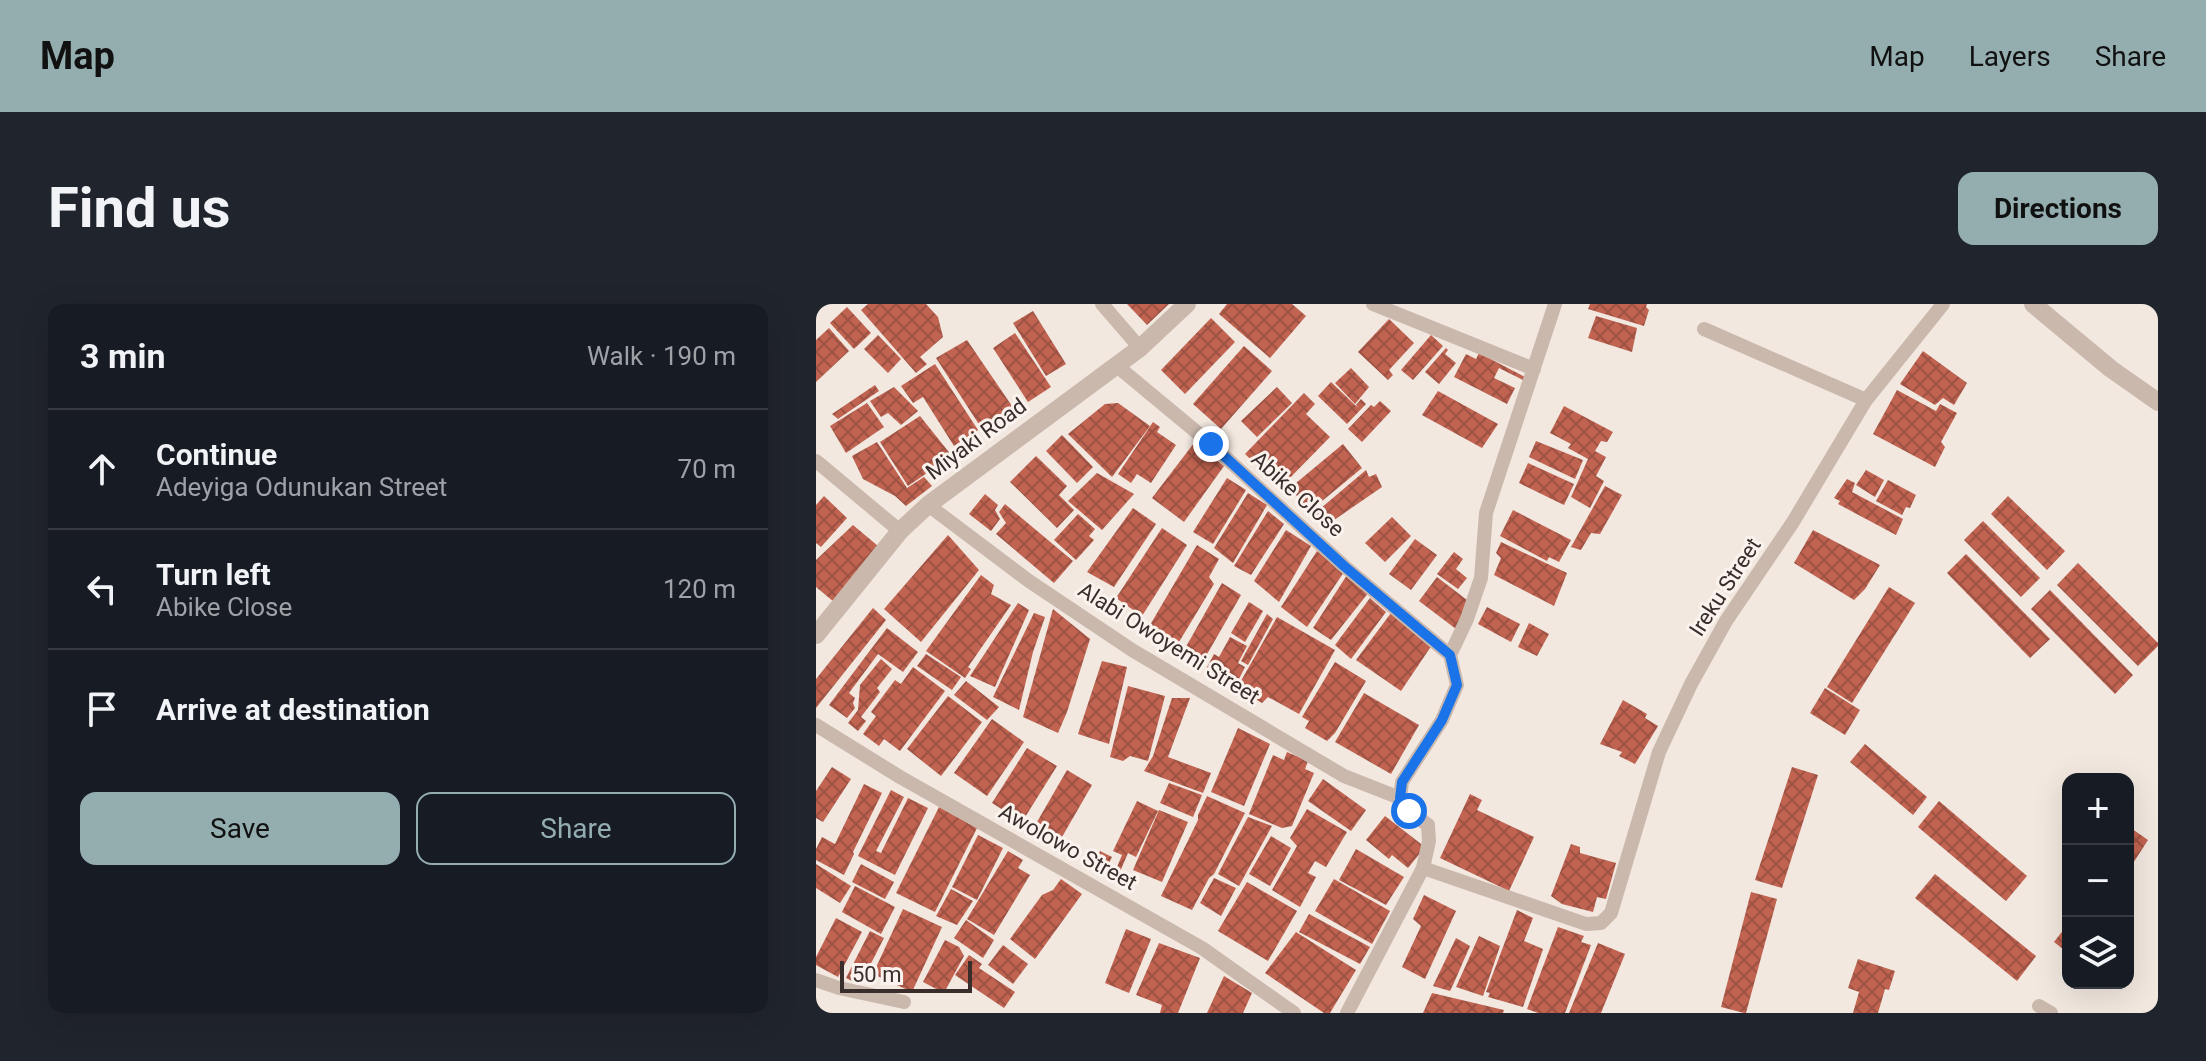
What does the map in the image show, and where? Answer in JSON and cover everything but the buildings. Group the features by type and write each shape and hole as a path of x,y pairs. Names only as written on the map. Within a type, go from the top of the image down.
{"street":[{"path":"1102,304 1140,348"},
{"name":"Miyaki Road","path":"816,635 900,531 928,505 1117,366 1187,304"},
{"path":"1373,304 1534,369"},
{"path":"1347,1013 1423,868 1429,841 1428,825 1409,811 1400,798 1402,782 1442,720 1457,685 1450,655 1481,578 1486,513 1555,304"},
{"name":"Ireku Street","path":"1423,868 1586,924 1601,923 1611,913 1659,752 1691,684 1726,621 1793,522 1866,400 1943,304"},
{"path":"2038,305 2111,369 2158,402"},
{"path":"1704,329 1866,400"},
{"name":"Abike Close","path":"1117,366 1211,444 1344,566 1450,655"},
{"path":"816,461 900,531"},
{"name":"Alabi Owoyemi Street","path":"928,505 1029,581 1132,650 1344,776 1400,798"},
{"name":"Awolowo Street","path":"816,725 900,777 1202,948 1294,1013"},
{"path":"816,980 904,1002"}],"route":[{"path":"1211,444 1344,566 1450,655 1457,685 1442,720 1402,782 1400,798 1409,811"}]}
